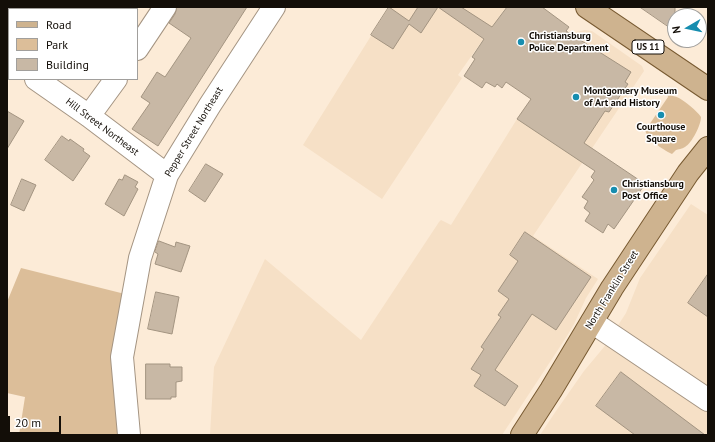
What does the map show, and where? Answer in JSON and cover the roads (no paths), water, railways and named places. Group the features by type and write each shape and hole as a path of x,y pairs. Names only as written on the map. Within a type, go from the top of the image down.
{"main road":[{"name":"US 11","path":"587,7 708,89"},
{"name":"North Franklin Street","path":"522,435 551,390 612,288 688,173 708,148"}],"street":[{"name":"Pepper Street Northeast","path":"129,435 122,357 140,258 167,175 210,105 274,7"},
{"path":"138,47 163,9"},
{"name":"Hill Street Northeast","path":"37,80 89,116 167,175"},
{"path":"89,116 115,80"},
{"path":"592,322 708,400"}],"place":[{"name":"Christiansburg Police Department","path":"521,42"},
{"name":"Montgomery Museum of Art and History","path":"576,97"},
{"name":"Courthouse Square","path":"661,115"},
{"name":"Christiansburg Post Office","path":"614,190"}]}
